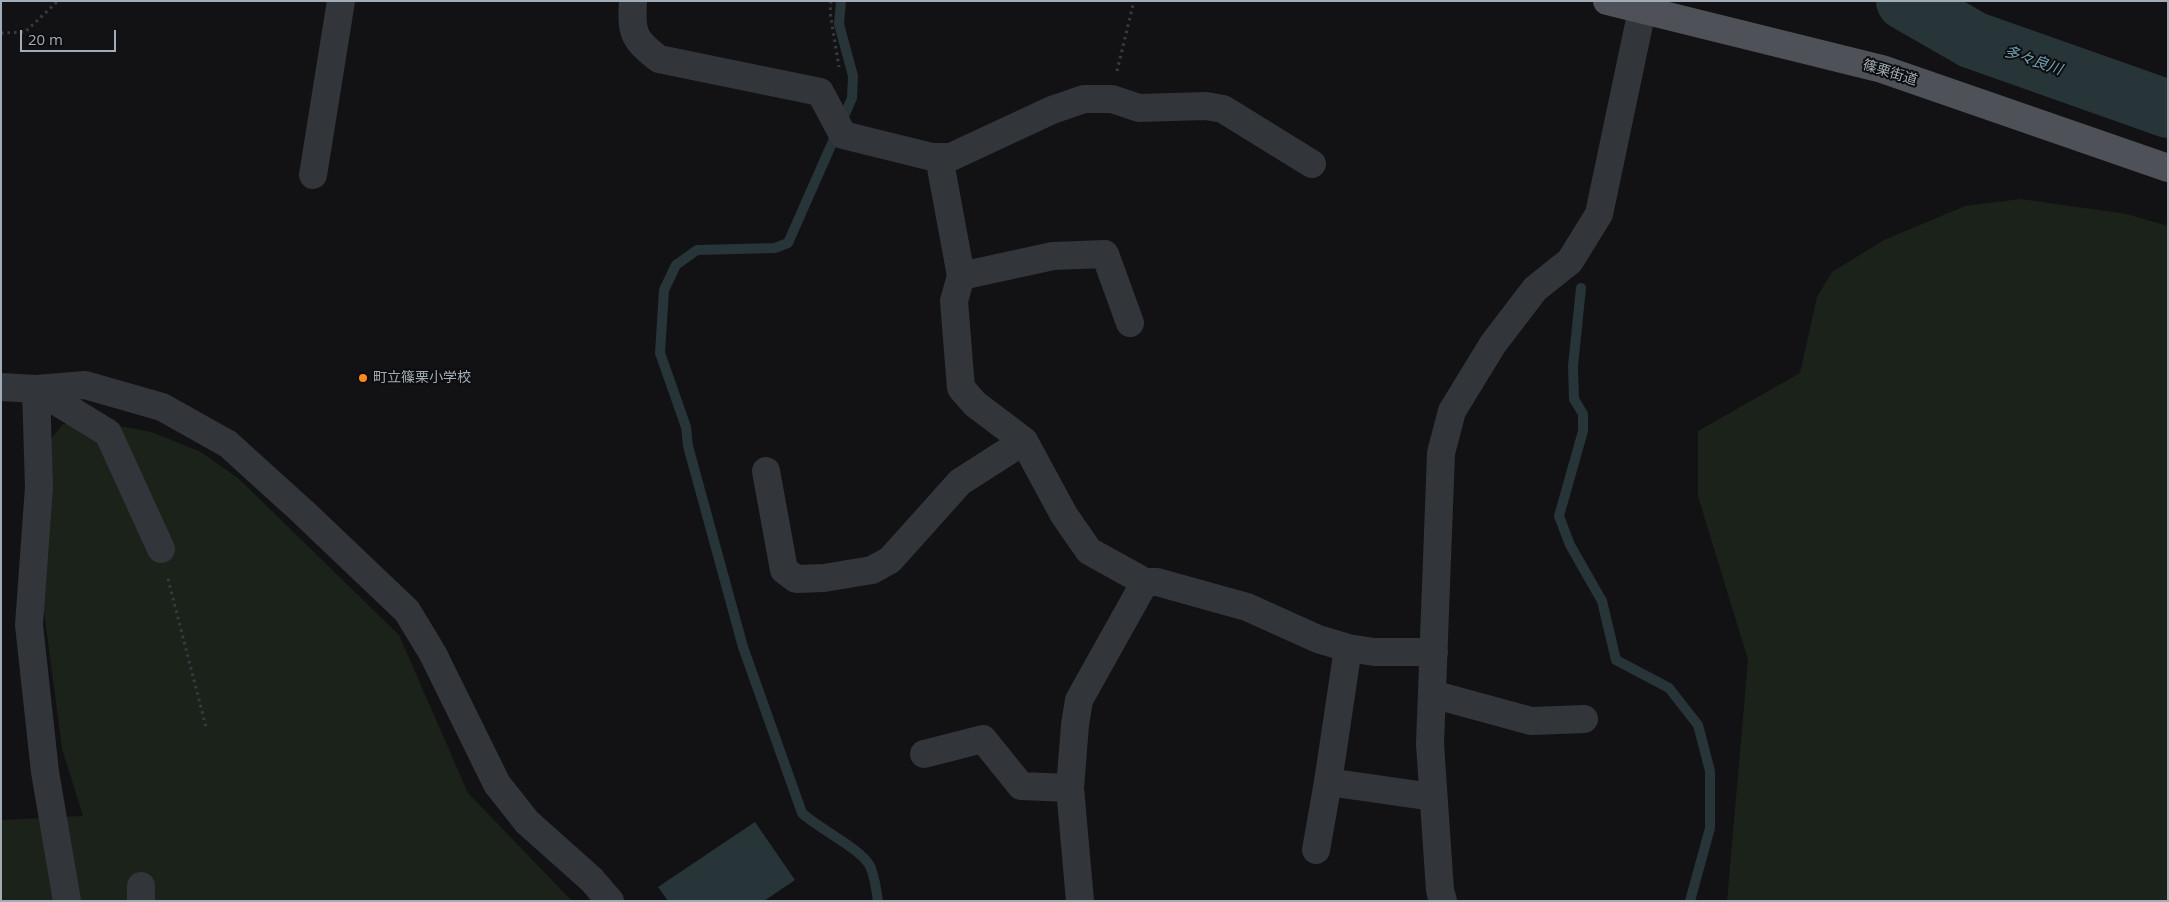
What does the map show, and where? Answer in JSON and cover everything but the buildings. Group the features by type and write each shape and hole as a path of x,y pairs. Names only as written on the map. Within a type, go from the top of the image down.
{"main road":[{"name":"篠栗街道","path":"1606,1 1882,69 2168,168"}],"street":[{"path":"313,175 341,1"},
{"path":"633,1 632,28 642,46 659,59 820,92 843,135 939,157 951,157 1052,110 1084,99 1112,99 1139,108 1206,106 1223,109 1312,164"},
{"path":"1444,901 1440,890 1430,744 1441,453 1452,411 1493,344 1535,288 1570,262 1599,214 1642,10"},
{"path":"939,157 961,276 954,301 961,388 975,404 1024,441 1064,514 1089,551 1145,582 1157,582 1247,606 1318,639 1348,648 1374,652 1434,652"},
{"path":"961,276 1053,256 1106,254 1130,323"},
{"path":"1,387 36,389 84,385 162,407 235,450 407,611 433,654 497,784 527,822 592,880 610,901"},
{"path":"36,389 108,433 161,549"},
{"path":"36,389 39,487 29,625 45,772 67,901"},
{"path":"766,472 784,570 796,579 824,578 872,570 890,560 960,482 1024,441"},
{"path":"1080,901 1070,788 1079,700 1145,582"},
{"path":"1316,850 1348,648"},
{"path":"1432,694 1531,721 1584,719"},
{"path":"924,754 983,739 1021,786 1070,788"},
{"path":"1328,782 1433,797"}],"path":[{"path":"1,32 25,32 58,1"},
{"path":"831,1 830,12 839,71"},
{"path":"1112,99 1134,1"},
{"path":"161,549 206,727"}],"shaded area":[{"path":"2021,199 2127,214 2168,226 2168,901 1727,901 1748,660 1698,496 1698,431 1800,373 1817,297 1832,272 1884,240 1965,206"},
{"path":"63,424 108,424 152,432 201,452 238,478 399,635 468,793 572,901 1,901 1,820 83,816 62,749 41,588 47,443"},
{"path":"755,822 795,880 764,901 668,901 658,887"}],"waterway":[{"path":"841,1 839,24 853,76 852,98 788,243 775,248 697,250 676,265 664,290 660,353 686,427 688,446 743,647 802,813 818,826 858,852 865,859 873,874 878,901"},
{"name":"多々良川","path":"1905,1 1973,40 2168,109"},
{"path":"1581,288 1573,366 1574,399 1583,414 1583,431 1559,516 1570,545 1602,601 1616,660 1669,688 1698,725 1710,771 1710,828 1690,901"}],"place":[{"name":"町立篠栗小学校","path":"363,378"}]}
